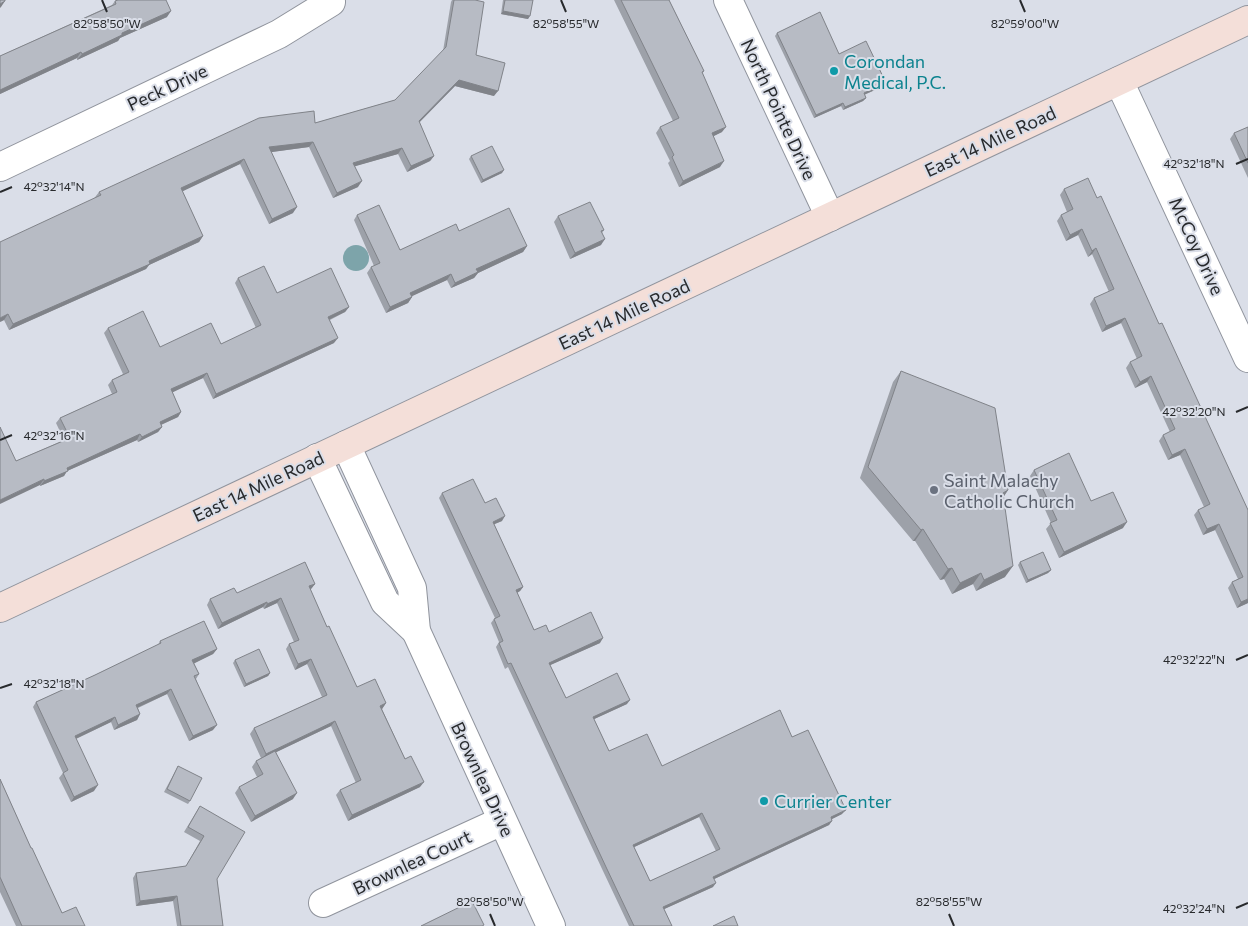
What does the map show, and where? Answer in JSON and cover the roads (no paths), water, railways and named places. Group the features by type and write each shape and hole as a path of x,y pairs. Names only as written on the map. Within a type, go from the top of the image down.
{"main road":[{"name":"East 14 Mile Road","path":"0,608 1248,20"}],"street":[{"name":"North Pointe Drive","path":"728,0 830,217"},
{"name":"Peck Drive","path":"0,167 279,34 331,2"},
{"name":"McCoy Drive","path":"1119,81 1248,358"},
{"name":"Brownlea Drive","path":"346,445 412,588 416,631 551,926"},
{"name":"Brownlea Drive","path":"317,458 385,602 416,631"},
{"name":"Brownlea Court","path":"323,903 502,820"}],"water":[{"path":"356,245 366,248 369,258 366,268 356,271 346,268 343,258 346,248"}],"place":[{"name":"Corondan Medical, P.C.","path":"834,71"},
{"name":"Saint Malachy Catholic Church","path":"934,490"},
{"name":"Currier Center","path":"764,801"}]}
